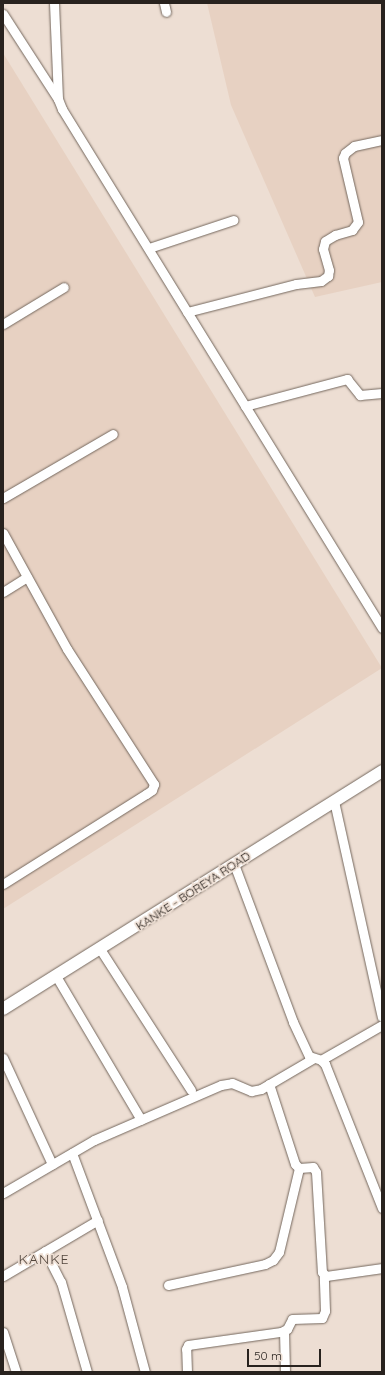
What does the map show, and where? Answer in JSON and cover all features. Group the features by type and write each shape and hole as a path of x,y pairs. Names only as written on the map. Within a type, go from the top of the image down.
{"street":[{"path":"54,3 58,99"},
{"path":"164,3 166,12"},
{"path":"3,14 58,99 244,406 382,628"},
{"path":"187,312 296,284 321,281 328,276 329,270 323,249 325,242 335,235 352,230 358,222 343,158 345,153 354,146 382,140"},
{"path":"149,248 233,220"},
{"path":"3,324 64,287"},
{"path":"244,406 347,379 360,395 382,393"},
{"path":"3,498 112,434"},
{"path":"3,533 67,649 132,748 154,787 146,794 3,884"},
{"path":"3,592 27,577"},
{"name":"KANKE - BOREYA ROAD","path":"3,1009 382,770"},
{"path":"334,801 378,979 382,1017"},
{"path":"234,864 279,987 308,1054 317,1059 382,1208"},
{"path":"100,949 191,1090"},
{"path":"56,976 141,1120"},
{"path":"3,1193 72,1153 141,1120 227,1083 252,1091 269,1084 382,1025"},
{"path":"3,1058 52,1164"},
{"path":"168,1285 251,1267 273,1260 279,1252 299,1168 294,1160 269,1084"},
{"path":"72,1153 122,1287 145,1372"},
{"path":"284,1372 284,1331 292,1319 319,1319 324,1316 324,1275 316,1172 310,1166 299,1168"},
{"path":"3,1276 98,1220"},
{"path":"45,1251 60,1282 87,1372"},
{"path":"324,1275 382,1268"},
{"path":"187,1372 186,1349 188,1345 284,1331"},
{"path":"3,1332 16,1372"}],"shaded area":[{"path":"207,3 382,3 382,282 315,297 231,105"},
{"path":"3,53 382,668 3,909"}],"district":[{"name":"KANKE","path":"44,1259"}]}
